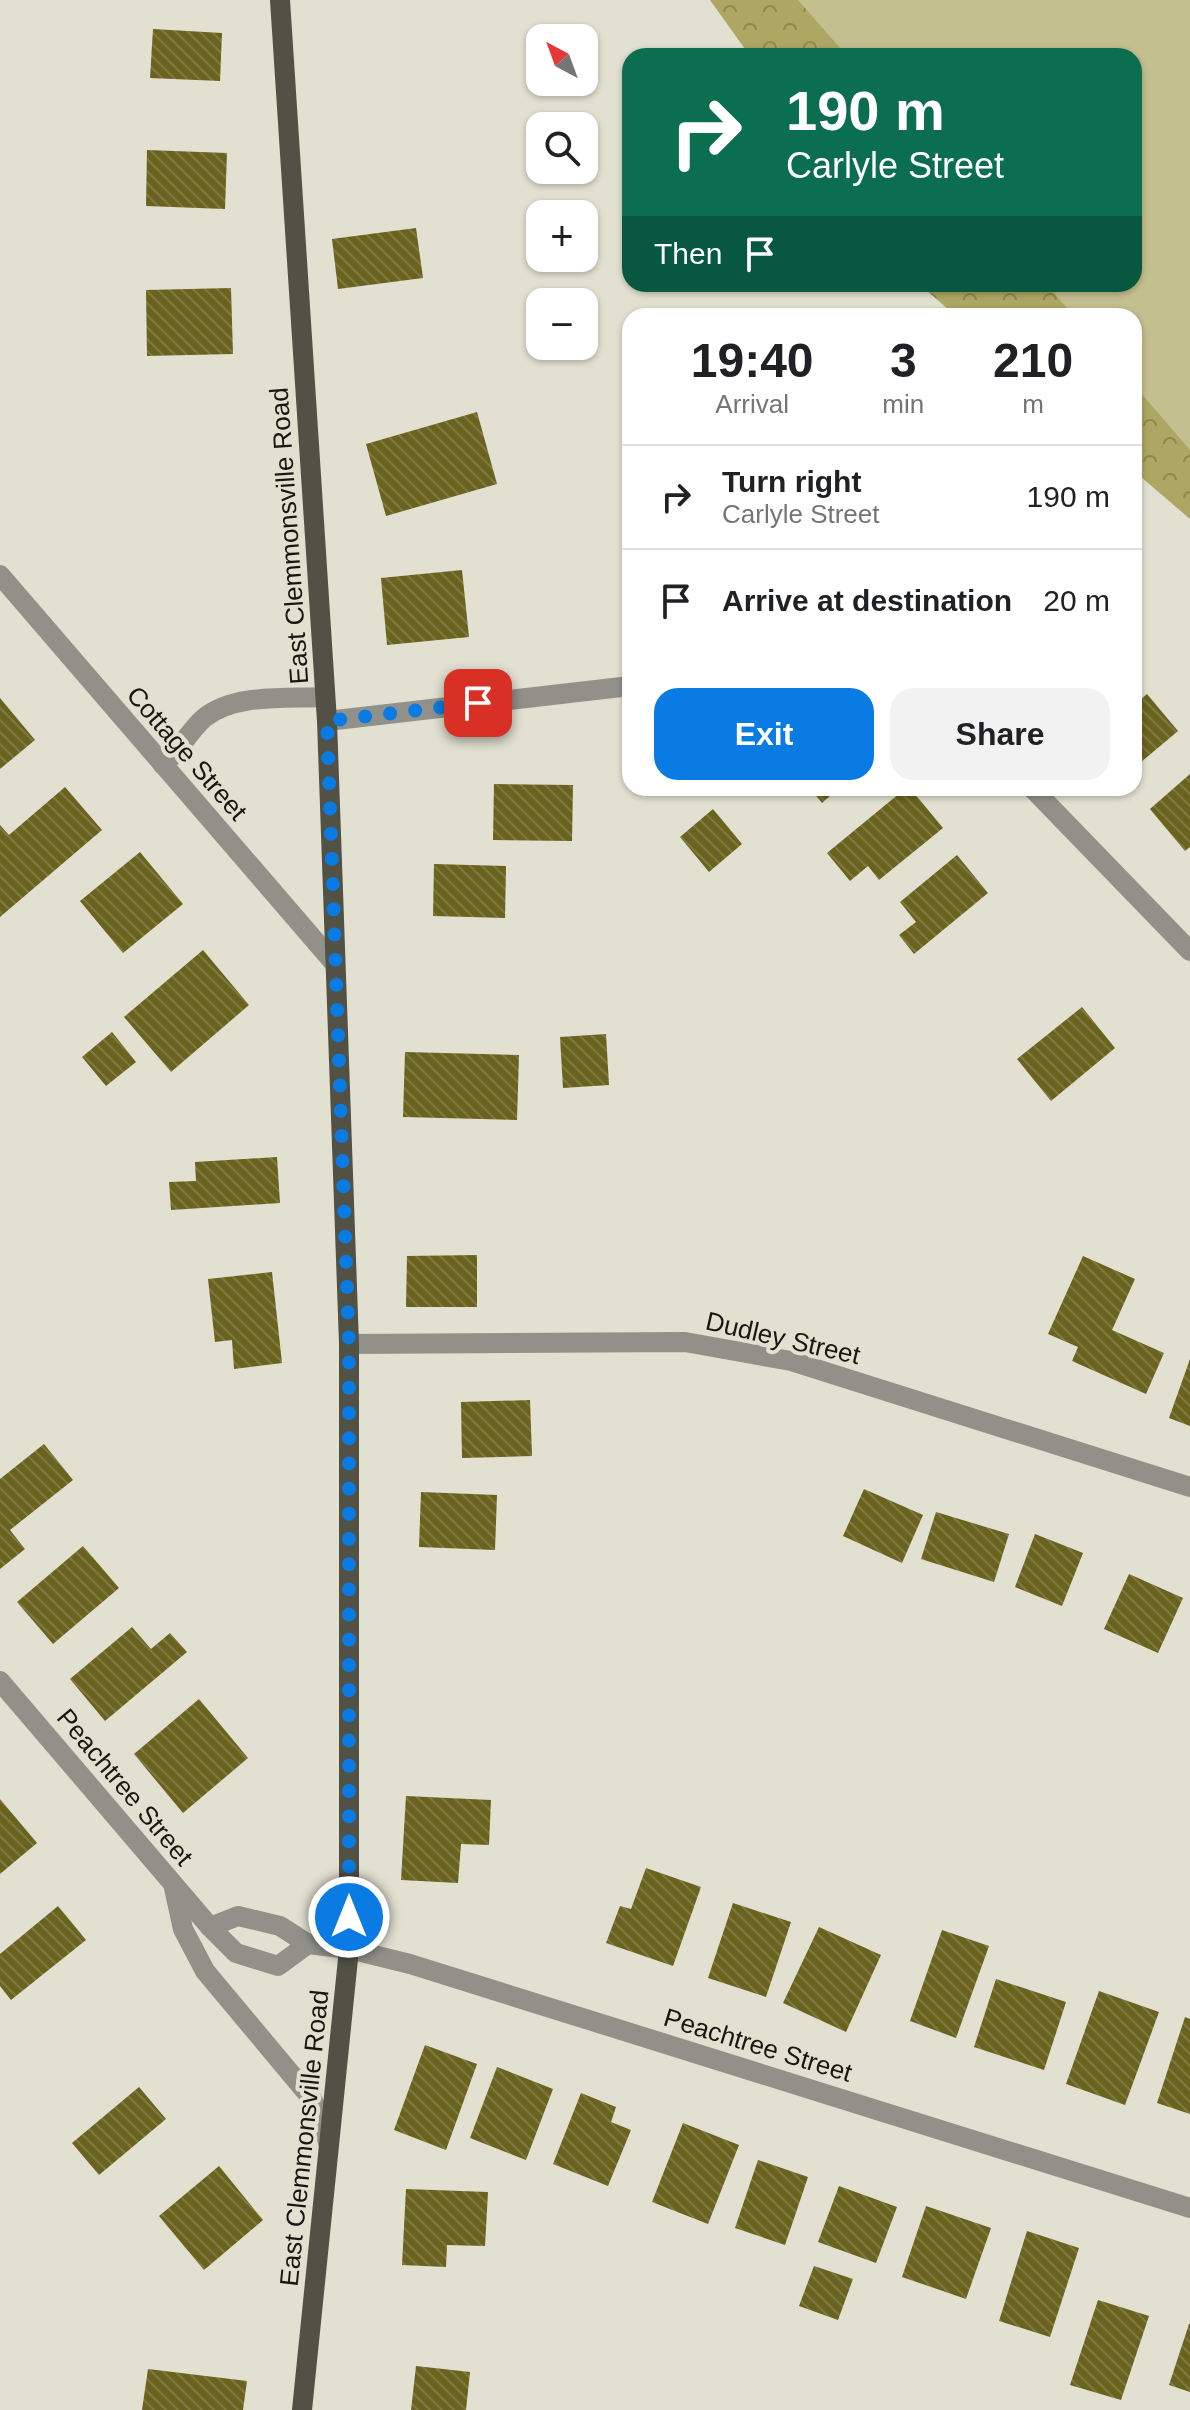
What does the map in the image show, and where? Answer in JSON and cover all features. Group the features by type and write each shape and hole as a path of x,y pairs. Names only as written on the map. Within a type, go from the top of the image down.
{"main road":[{"name":"East Clemmonsville Road","path":"280,0 327,721 349,1344 349,1949 302,2410"}],"street":[{"name":"Cottage Street","path":"0,575 335,964"},
{"path":"327,721 622,687"},
{"path":"163,765 179,751 203,719 215,711 240,703 325,697"},
{"path":"1040,796 1190,951"},
{"name":"Dudley Street","path":"349,1344 685,1342 791,1361 1190,1487"},
{"name":"Peachtree Street","path":"0,1681 210,1927 236,1953 278,1966 308,1944"},
{"path":"173,1884 183,1929 205,1971 312,2099 323,2123 329,2149"},
{"name":"Peachtree Street","path":"210,1927 238,1916 280,1926 308,1944 349,1949 410,1964 1190,2208"}],"green space":[{"path":"710,0 1093,0 1190,93 1190,519 1142,478 1142,308 947,308 928,292 1142,292 1142,48 744,48"}],"shaded area":[{"path":"798,0 1190,0 1190,450 1142,394 1142,308 1067,308 1053,292 1142,292 1142,48 840,48"}],"building":[{"path":"153,29 222,33 220,81 150,78"},
{"path":"147,150 227,153 225,209 146,206"},
{"path":"416,228 423,278 338,289 332,239"},
{"path":"231,288 233,354 147,356 146,290"},
{"path":"477,412 497,484 386,516 366,444"},
{"path":"462,570 469,637 387,645 381,578"},
{"path":"1147,694 1178,731 1142,761 1142,698"},
{"path":"0,698 35,740 0,769"},
{"path":"1190,774 1190,847 1185,851 1150,809"},
{"path":"494,784 573,785 572,841 493,840"},
{"path":"65,787 102,830 0,917 0,825 9,835"},
{"path":"816,796 830,796 822,803"},
{"path":"896,796 917,796 943,828 879,880 868,866 850,881 827,853"},
{"path":"713,809 742,844 709,872 680,837"},
{"path":"140,852 183,904 123,953 80,901"},
{"path":"957,855 988,893 914,954 899,935 916,922 900,902"},
{"path":"434,864 506,866 505,918 433,916"},
{"path":"203,950 249,1005 171,1072 124,1017"},
{"path":"1082,1007 1115,1048 1051,1101 1017,1059"},
{"path":"112,1032 136,1062 106,1086 82,1057"},
{"path":"606,1034 609,1085 563,1088 560,1037"},
{"path":"405,1052 519,1055 517,1120 403,1117"},
{"path":"277,1157 280,1203 171,1210 169,1182 196,1181 195,1162"},
{"path":"477,1255 477,1307 406,1307 407,1256"},
{"path":"1083,1256 1135,1279 1112,1330 1164,1353 1146,1394 1072,1361 1078,1347 1048,1334"},
{"path":"272,1272 282,1363 234,1369 232,1340 215,1342 208,1279"},
{"path":"1190,1359 1190,1426 1169,1418"},
{"path":"530,1400 532,1456 462,1458 461,1402"},
{"path":"44,1444 73,1480 10,1530 25,1549 0,1569 0,1479"},
{"path":"864,1489 923,1515 902,1563 843,1536"},
{"path":"421,1492 497,1495 495,1550 419,1547"},
{"path":"936,1512 1009,1534 994,1582 921,1559"},
{"path":"1035,1534 1083,1553 1062,1606 1015,1587"},
{"path":"83,1546 119,1588 53,1644 17,1602"},
{"path":"1129,1574 1183,1598 1158,1653 1104,1629"},
{"path":"132,1627 151,1649 170,1633 187,1652 105,1721 70,1679"},
{"path":"199,1699 248,1758 183,1813 134,1754"},
{"path":"406,1796 491,1800 489,1845 461,1844 458,1883 401,1880"},
{"path":"0,1799 37,1843 0,1874"},
{"path":"646,1868 701,1887 673,1966 606,1943 620,1906 631,1909"},
{"path":"733,1903 791,1922 766,1997 708,1978"},
{"path":"58,1906 86,1940 11,2000 0,1986 0,1954"},
{"path":"819,1927 881,1955 846,2032 783,2003"},
{"path":"942,1930 989,1946 956,2038 910,2021"},
{"path":"996,1979 1066,2002 1044,2070 974,2047"},
{"path":"1099,1991 1159,2012 1125,2105 1066,2084"},
{"path":"1185,2017 1190,2019 1190,2114 1157,2103"},
{"path":"425,2045 477,2064 446,2150 394,2130"},
{"path":"497,2067 553,2089 526,2160 470,2138"},
{"path":"139,2087 166,2119 99,2175 72,2143"},
{"path":"581,2093 616,2107 611,2122 631,2130 608,2186 553,2164"},
{"path":"683,2123 739,2145 708,2224 652,2202"},
{"path":"758,2160 808,2177 785,2245 735,2228"},
{"path":"219,2166 263,2220 204,2270 159,2216"},
{"path":"839,2186 897,2207 876,2263 818,2242"},
{"path":"406,2189 488,2192 485,2246 447,2245 446,2267 402,2265"},
{"path":"926,2206 991,2228 966,2299 902,2277"},
{"path":"1027,2231 1079,2248 1050,2337 999,2321"},
{"path":"814,2266 853,2279 838,2320 799,2306"},
{"path":"1098,2300 1149,2316 1121,2400 1070,2385"},
{"path":"1190,2324 1190,2392 1169,2385"},
{"path":"416,2366 470,2372 466,2410 411,2410"},
{"path":"148,2369 247,2381 243,2410 142,2410"}],"route":[{"path":"349,1917 349,1344 327,721 478,703"}]}
